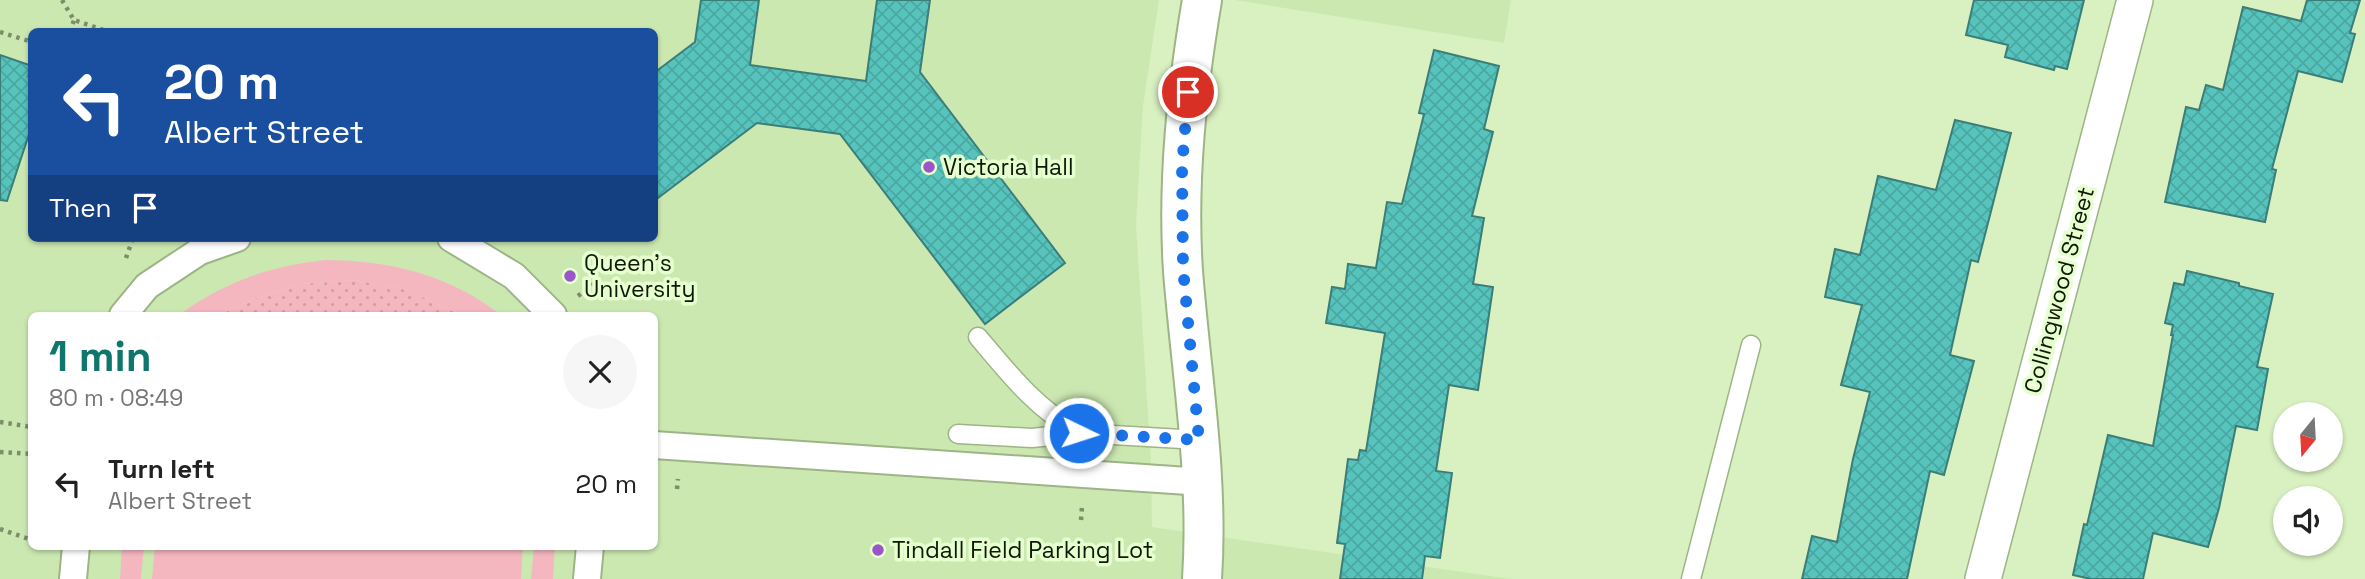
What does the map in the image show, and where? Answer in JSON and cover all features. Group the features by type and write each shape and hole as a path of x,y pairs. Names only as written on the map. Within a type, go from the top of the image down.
{"main road":[{"path":"1202,0 1191,68 1182,167 1183,268 1203,482 1202,579"}],"street":[{"name":"Collingwood Street","path":"1983,579 2135,0"},
{"path":"126,312 148,286 200,251 226,242"},
{"path":"458,242 514,276 550,312"},
{"path":"658,445 1203,482"},
{"path":"73,579 76,550"},
{"path":"587,579 590,550"}],"lane":[{"path":"978,337 1022,390 1055,419 1079,433"},
{"path":"1691,579 1751,345"},
{"path":"958,434 1032,439 1079,433 1199,440"}],"path":[{"path":"62,0 74,20 97,28"},
{"path":"71,28 74,20"},
{"path":"0,32 28,41"},
{"path":"574,298 596,282"},
{"path":"0,422 28,426"},
{"path":"0,452 28,454"},
{"path":"0,529 28,539"}],"shaded area":[{"name":"Queen's University","path":"0,0 1159,0 1143,106 1136,225 1151,461 1152,527 1511,579 0,579"},
{"path":"1234,0 1511,0 1504,43"},
{"path":"349,261 418,272 461,290 497,312 455,312 407,290 355,280 302,284 254,299 226,312 183,312 213,293 248,277 305,263"},
{"path":"355,280 407,290 455,312 226,312 254,299 302,284"},
{"path":"122,550 144,550 141,579 120,579"},
{"path":"155,550 523,550 521,579 152,579"},
{"path":"534,550 555,550 553,579 531,579"}],"building":[{"name":"Victoria Hall","path":"701,0 759,0 750,65 866,81 877,0 930,0 920,72 1065,263 985,324 840,134 757,123 658,198 658,70 695,42"},
{"path":"1974,0 2084,0 2067,69 2055,66 2054,70 2005,57 2008,45 1966,35"},
{"path":"2307,0 2360,0 2350,33 2355,34 2342,82 2298,71 2272,169 2276,170 2265,222 2165,202 2186,107 2199,110 2206,85 2223,90 2243,7 2301,21"},
{"path":"1434,50 1499,66 1484,129 1493,132 1472,216 1484,218 1473,284 1493,287 1478,390 1449,385 1436,471 1452,473 1440,558 1425,556 1422,579 1340,579 1345,544 1337,543 1348,459 1358,460 1360,450 1366,451 1385,333 1326,323 1332,287 1345,289 1348,264 1376,268 1387,202 1402,204 1424,114 1419,113"},
{"path":"0,55 28,65 28,137 7,201 0,200"},
{"path":"1955,120 2011,133 1978,262 1971,260 1950,355 1974,361 1944,475 1930,471 1907,579 1802,579 1812,536 1837,542 1853,459 1870,392 1841,385 1862,305 1825,297 1835,249 1860,255 1878,176 1936,190"},
{"path":"2187,271 2273,294 2257,367 2268,369 2257,430 2236,426 2208,547 2153,533 2143,579 2091,579 2073,575 2108,435 2153,446 2173,335 2173,325 2165,323 2174,283 2184,285"}],"place":[{"name":"Victoria Hall","path":"929,167"},
{"name":"Queen's University","path":"570,276"},
{"name":"Tindall Field Parking Lot","path":"878,550"}],"route":[{"path":"1079,433 1199,440 1183,268 1182,167 1188,92"}]}
